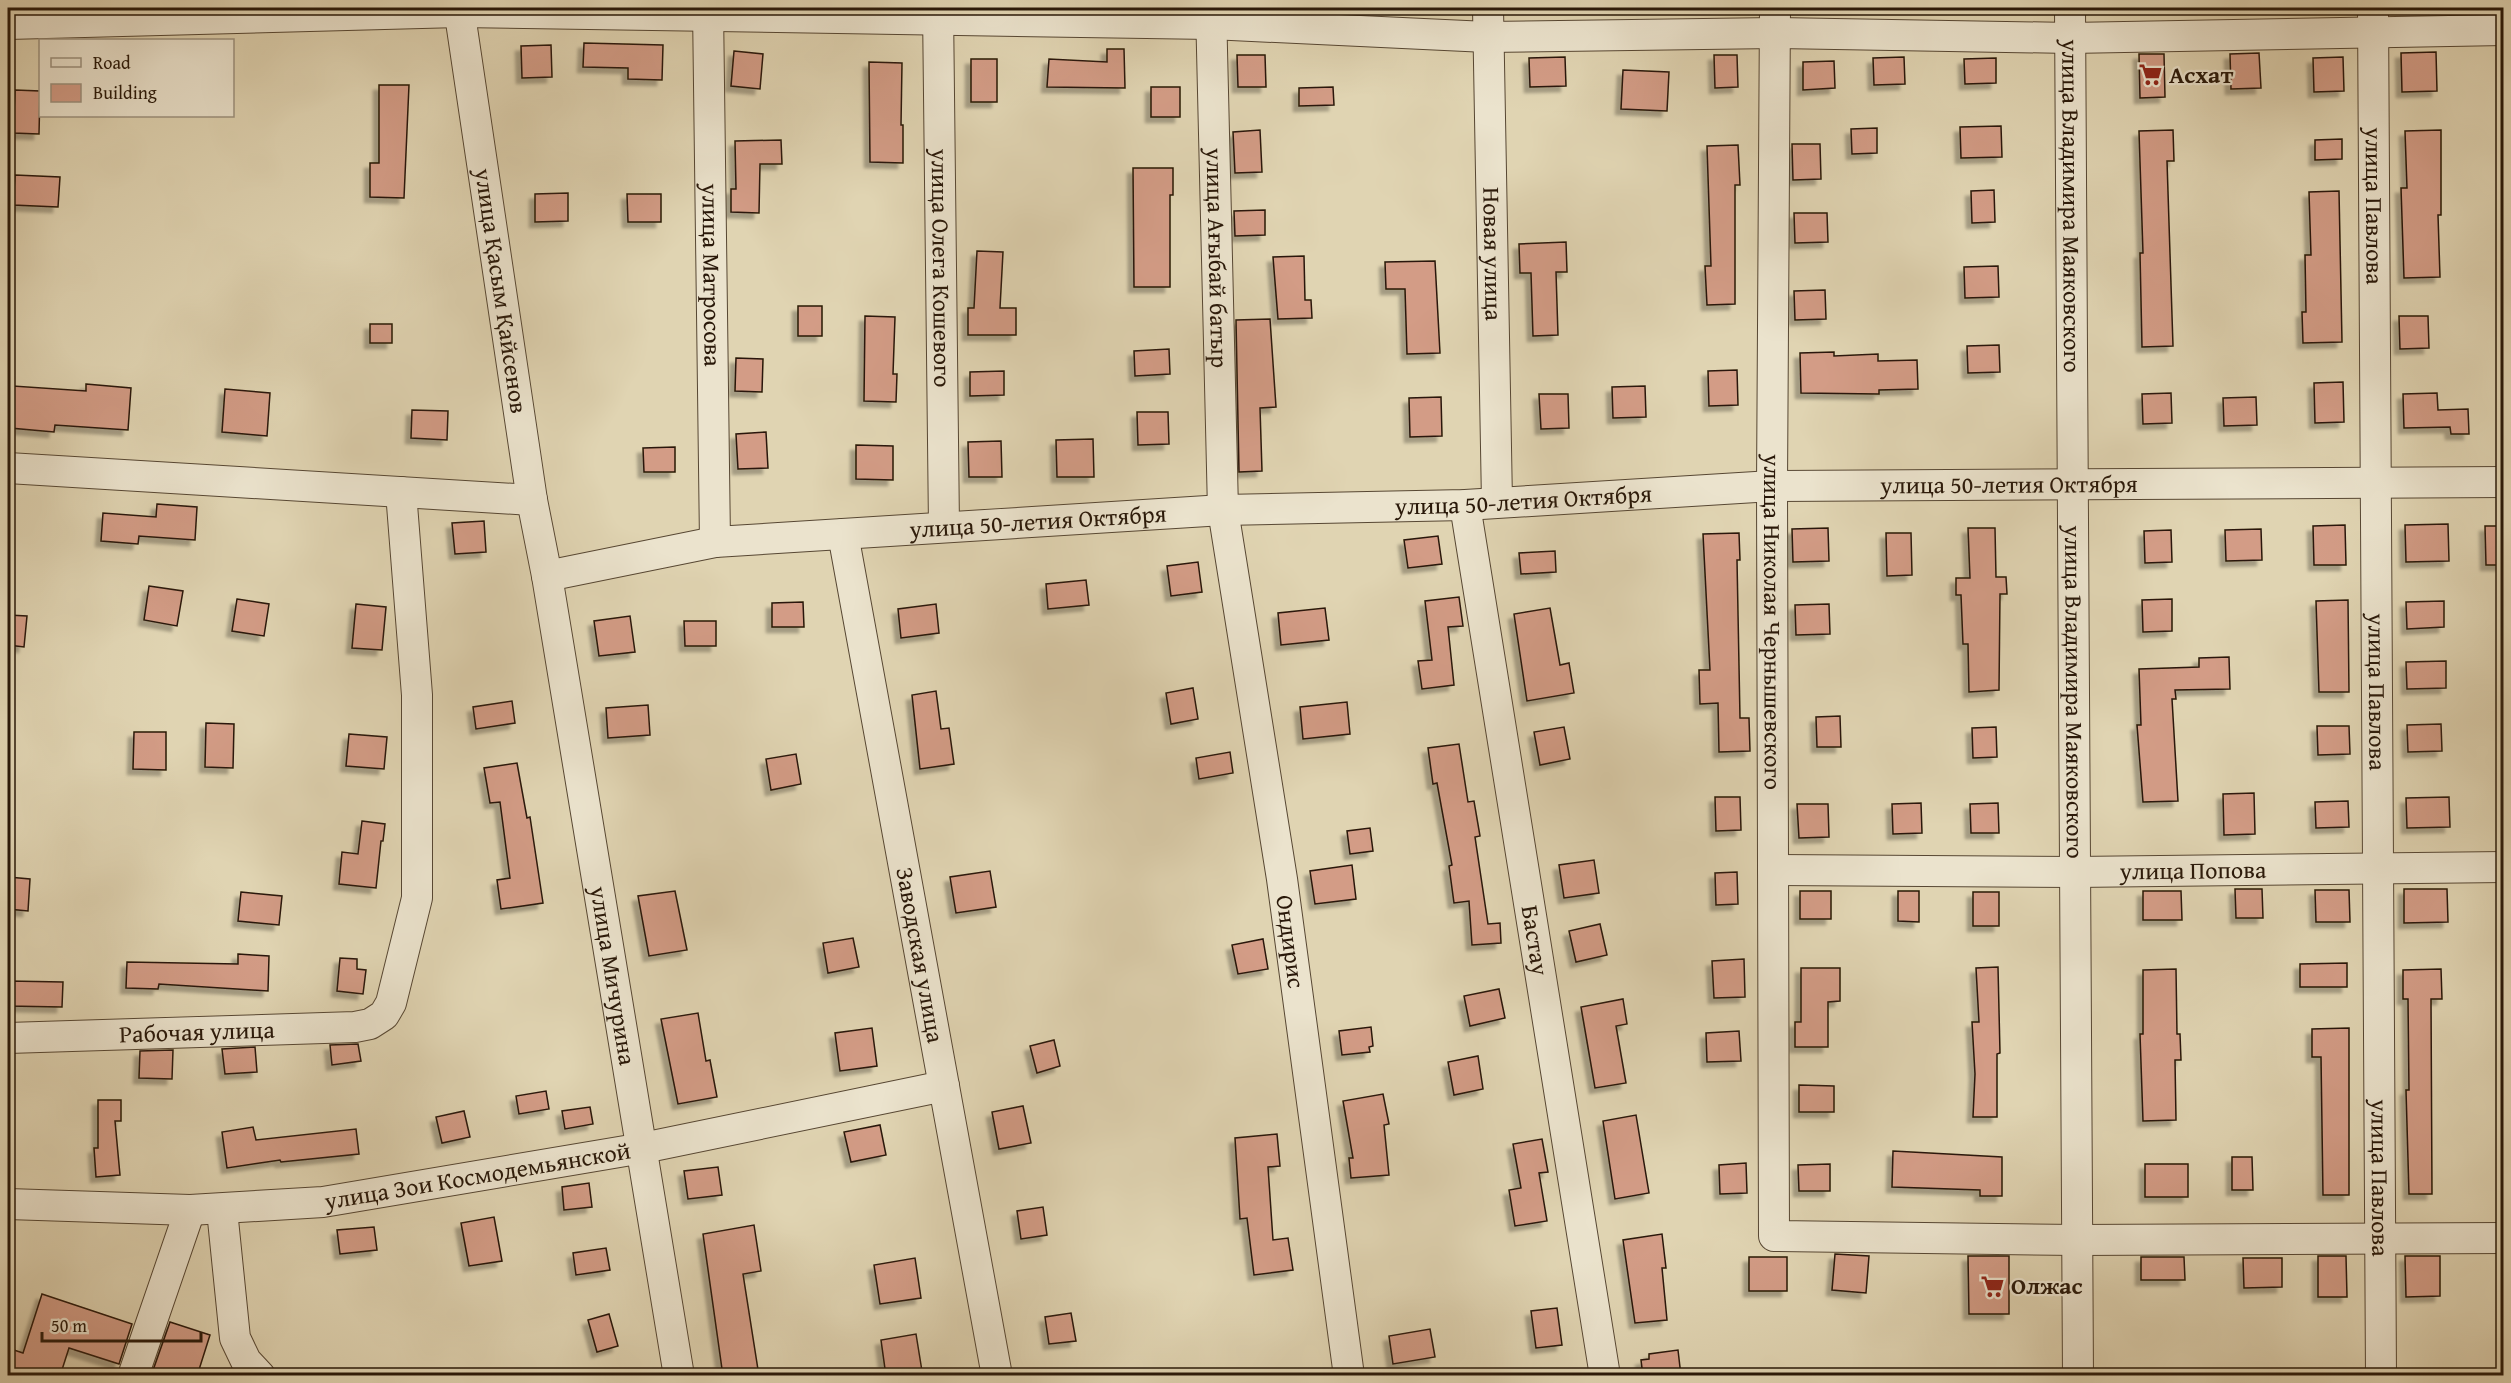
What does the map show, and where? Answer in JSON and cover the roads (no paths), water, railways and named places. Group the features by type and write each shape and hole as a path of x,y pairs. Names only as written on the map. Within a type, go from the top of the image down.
{"street":[{"name":"Новая улица","path":"1488,8 1497,502"},
{"name":"улица Владимира Маяковского","path":"2070,8 2078,1376"},
{"path":"8,24 459,10 1211,16 1487,37 1775,20 2070,38 2373,19 2504,30"},
{"name":"улица Қасым Қайсенов","path":"459,10 532,500 547,576"},
{"name":"улица Матросова","path":"708,12 715,542"},
{"name":"улица Олега Кошевого","path":"938,14 944,527"},
{"name":"улица Ағыбай батыр","path":"1211,16 1223,510"},
{"name":"улица Павлова","path":"2373,19 2381,1376"},
{"name":"улица Николая Чернышевского","path":"1775,20 1772,486 1774,1236 2077,1240"},
{"path":"8,468 532,500"},
{"name":"улица 50-летия Октября","path":"547,576 715,542 1223,510 1466,505 1772,486 2504,482"},
{"name":"Рабочая улица","path":"8,1038 355,1027 370,1024 384,1015 393,996 417,898 417,695 400,492"},
{"name":"Бастау","path":"1466,505 1605,1376"},
{"name":"Ондирис","path":"1223,510 1282,879 1349,1376"},
{"name":"Заводская улица","path":"843,534 998,1376"},
{"name":"улица Мичурина","path":"547,576 679,1376"},
{"name":"улица Попова","path":"1773,870 2075,872 2504,867"},
{"name":"улица Зои Космодемьянской","path":"8,1204 222,1210 323,1202 643,1148 944,1086"},
{"path":"133,1376 190,1210"},
{"path":"222,1210 235,1338 246,1361 260,1376"},
{"path":"2077,1240 2504,1238"}],"place":[{"name":"Асхат","path":"2151,75"},
{"name":"Олжас","path":"1993,1286"}]}
